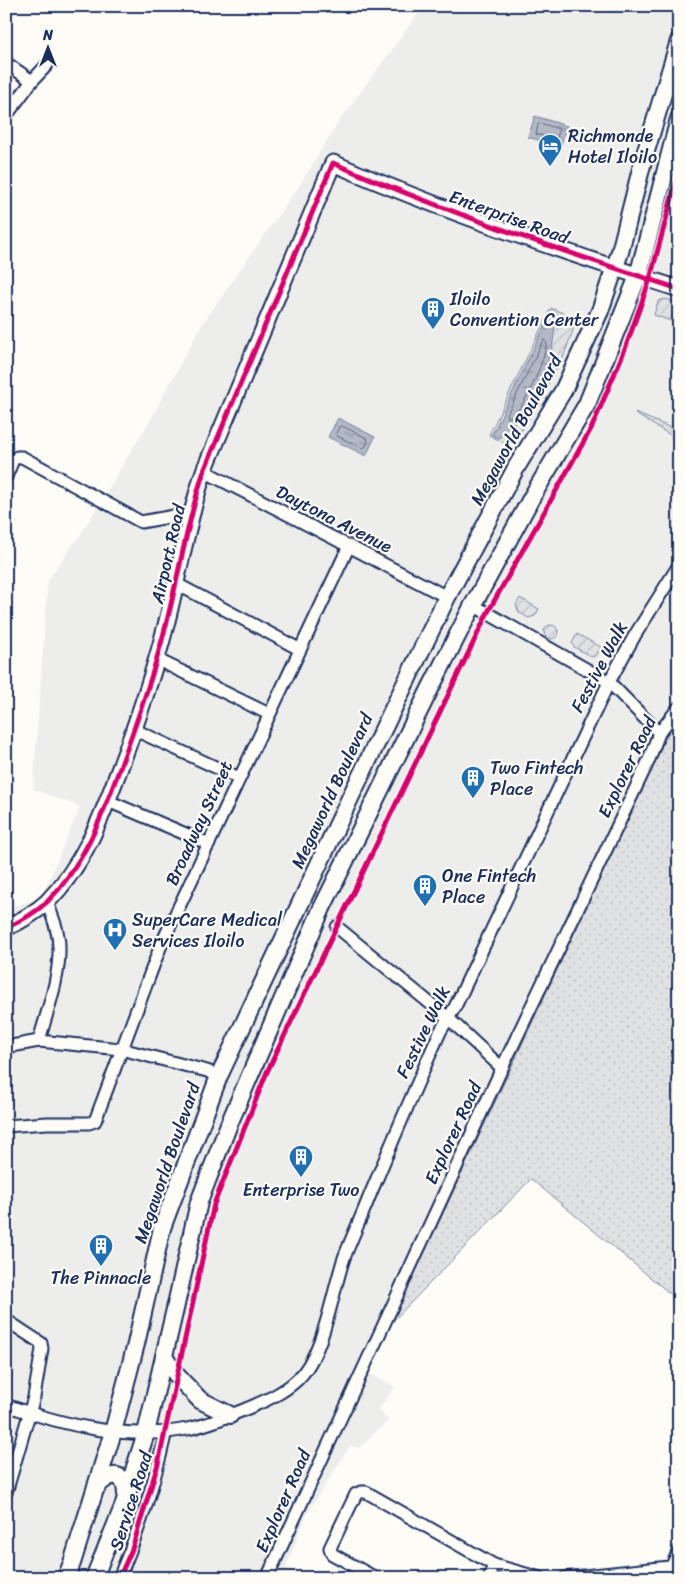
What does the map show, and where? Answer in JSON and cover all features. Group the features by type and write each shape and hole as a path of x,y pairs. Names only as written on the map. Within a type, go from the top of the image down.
{"main road":[{"name":"Megaworld Boulevard","path":"66,1578 113,1432 162,1228 219,1076 447,597 517,466 563,391 600,312 616,268 643,161 679,42"},
{"path":"94,1578 126,1496 146,1433 199,1202 229,1124 322,908 474,605 533,495 587,404 638,276 679,119"},
{"path":"631,209 632,218 639,226 644,225 654,214"},
{"path":"600,312 605,307 615,306 622,314 621,320"},
{"path":"145,1304 150,1316 159,1321 170,1315 176,1308"},
{"path":"164,1357 178,1377 200,1400 230,1415"},
{"path":"95,1488 102,1479 108,1476 116,1476 123,1481 126,1488 126,1496"}],"street":[{"path":"6,63 32,81"},
{"path":"6,116 32,81 47,65"},
{"name":"Enterprise Road","path":"333,164 467,217 679,289"},
{"name":"Airport Road","path":"6,928 31,915 47,902 79,862 108,801 156,659 191,513 204,471 333,164"},
{"path":"6,477 13,460 17,457 22,457 140,522 191,513"},
{"name":"Daytona Avenue","path":"204,471 447,597"},
{"name":"Broadway Street","path":"6,1126 47,1123 89,1123 95,1121 161,945 349,546"},
{"name":"Festive Walk","path":"6,1405 102,1431 146,1433 190,1429 230,1415 270,1399 297,1380 310,1362 321,1339 344,1258 440,1032 455,1007 609,682 635,635 679,565"},
{"path":"175,583 299,649"},
{"path":"474,605 609,682 660,734"},
{"path":"156,659 269,714"},
{"name":"Explorer Road","path":"267,1578 502,1068 660,734 679,707"},
{"path":"133,729 240,778"},
{"path":"108,801 209,844"},
{"path":"39,1041 57,970 59,946 55,924 47,902"},
{"path":"337,927 448,1018 502,1068"},
{"path":"6,1047 39,1041 121,1049 207,1070 219,1076"},
{"path":"6,1320 41,1343 34,1397 6,1493"},
{"name":"Service Road","path":"119,1578 132,1548 158,1464 166,1431"},
{"path":"376,1578 332,1554 330,1548 356,1494 361,1492 366,1492 494,1565 540,1578"},
{"path":"565,1578 675,1566 679,1550"},
{"path":"489,1578 494,1565"}],"shaded area":[{"path":"424,6 679,6 679,717 667,735 368,1372 395,1387 379,1409 388,1421 359,1448 350,1446 307,1514 286,1568 307,1578 6,1578 6,908 41,898 80,807 33,789 48,580 80,535 152,417 201,326 301,183 337,124"},
{"path":"665,299 679,303 679,324 654,315 658,301"},
{"path":"551,308 577,319 563,358 512,447 489,435"},
{"path":"635,414 679,431 679,440"},
{"path":"520,598 539,609 535,616 528,618 519,612 516,605"},
{"path":"551,625 556,627 558,632 556,637 551,639 546,637 544,632 546,627"},
{"path":"577,634 601,647 597,655 592,657 574,647 572,643"},
{"path":"672,727 679,734 679,1301 531,1179 392,1322 667,735"}],"water":[{"path":"535,116 567,126 560,147 528,137"},
{"path":"552,311 557,313 553,342 551,354 541,381 515,422 498,438 492,435"},
{"path":"338,418 375,437 366,456 328,437"}],"cycle path":[{"path":"6,928 38,910 60,888 81,857 98,825 156,663 171,606 183,548 204,471 333,163 418,198 504,230 679,289"},
{"path":"119,1578 132,1549 158,1464 214,1204 267,1072 488,612 592,427 625,349 650,279 679,171"}],"place":[{"name":"Richmonde Hotel Iloilo","path":"550,167"},
{"name":"Iloilo Convention Center","path":"433,330"},
{"name":"Two Fintech Place","path":"473,799"},
{"name":"One Fintech Place","path":"425,907"},
{"name":"SuperCare Medical Services Iloilo","path":"115,951"},
{"name":"Enterprise Two","path":"301,1178"},
{"name":"The Pinnacle","path":"101,1267"}]}
